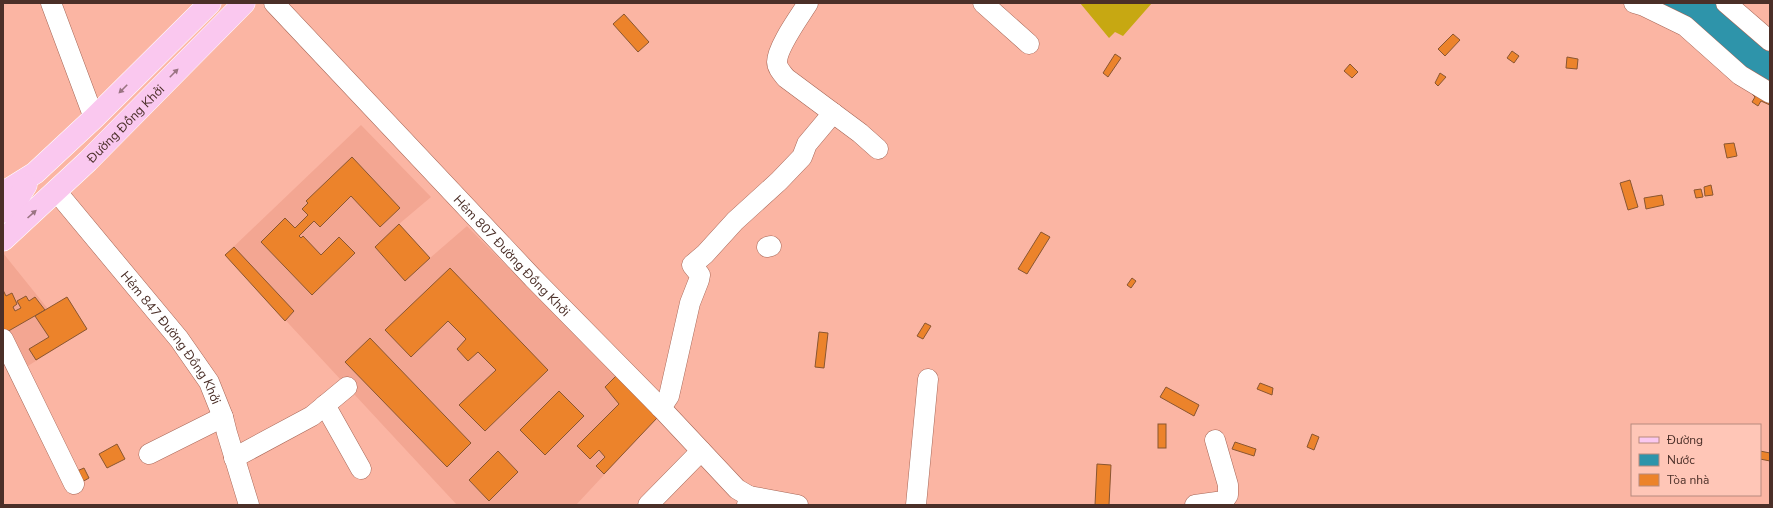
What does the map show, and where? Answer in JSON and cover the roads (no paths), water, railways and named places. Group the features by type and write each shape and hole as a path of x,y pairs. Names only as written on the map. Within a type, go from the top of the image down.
{"main road":[{"name":"Đường Đồng Khởi","path":"3,193 35,173 94,118 210,3"},
{"name":"Đường Đồng Khởi","path":"3,240 56,191 244,3"},
{"name":"Đường Đồng Khởi","path":"3,212 18,198 35,173"}],"street":[{"path":"51,3 94,118"},
{"name":"Hẻm 807 Đường Đồng Khởi","path":"274,3 533,278 661,408 748,500"},
{"path":"808,3 782,46 777,62 780,71 786,78 878,149"},
{"path":"983,3 1029,44"},
{"path":"1634,3 1644,6 1685,26 1740,75 1770,93"},
{"path":"1726,3 1770,41"},
{"path":"661,408 669,396 690,303 700,276 692,265 705,254 735,221 779,182 802,157 807,144 833,113"},
{"name":"Hẻm 847 Đường Đồng Khởi","path":"56,191 179,339 209,382 223,417 249,505"},
{"path":"3,339 74,484"},
{"path":"916,505 928,379"},
{"path":"234,458 304,421 347,387"},
{"path":"325,405 361,469"},
{"path":"149,454 223,417"},
{"path":"1195,505 1224,500 1228,495 1228,485 1215,440"},
{"path":"648,505 701,451"},
{"path":"748,500 798,505"}],"water":[{"path":"1649,3 1719,3 1770,48 1770,87"}]}
